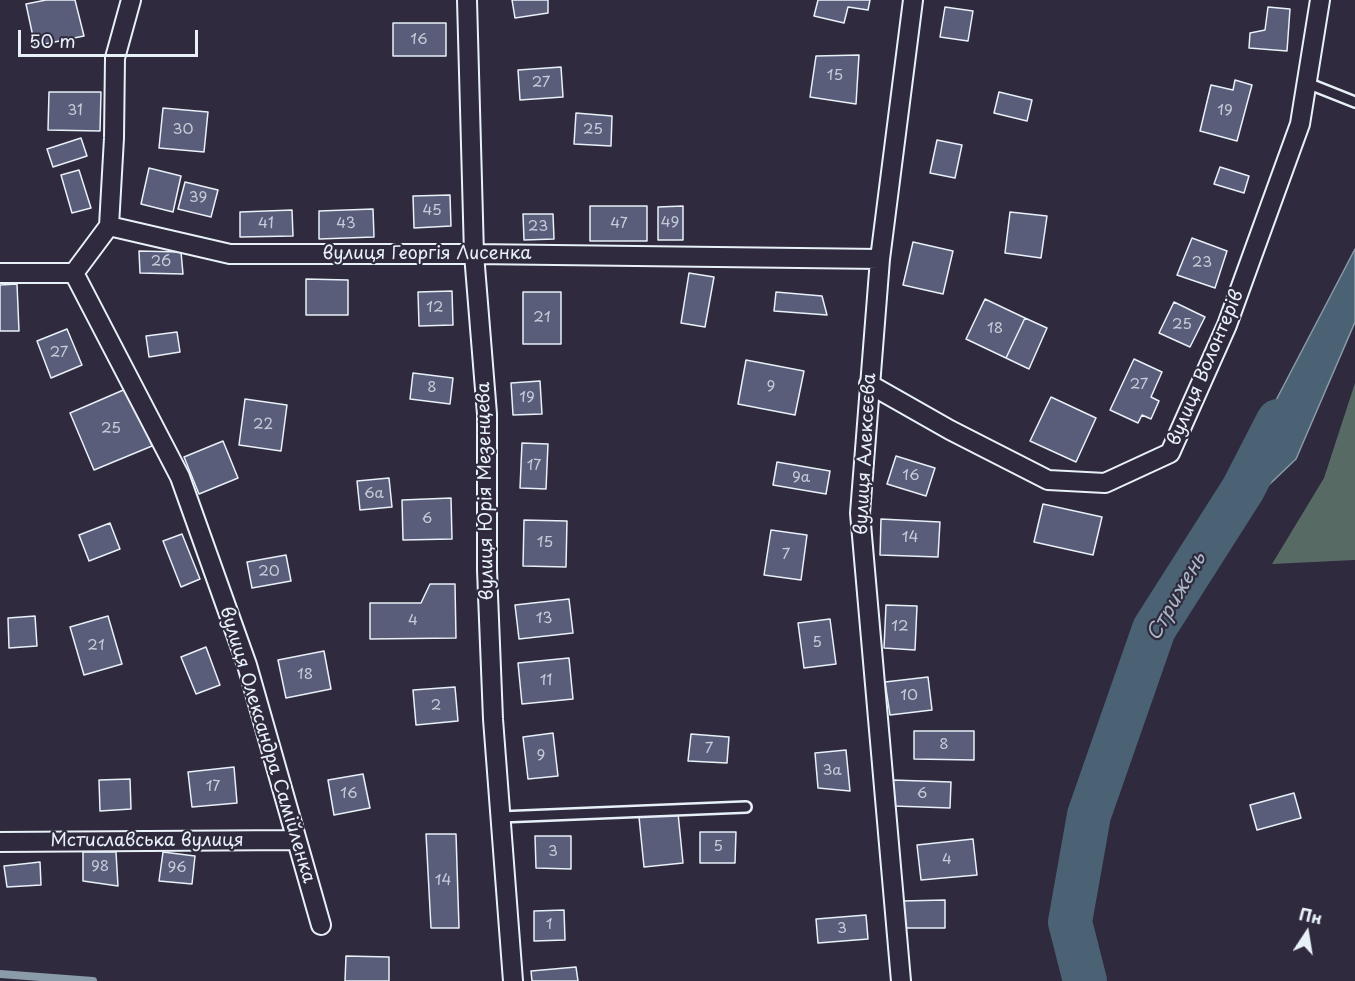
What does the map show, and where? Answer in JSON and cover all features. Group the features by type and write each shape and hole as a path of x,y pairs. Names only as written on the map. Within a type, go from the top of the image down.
{"street":[{"path":"0,273 74,273 109,226 114,138 115,58 131,0"},
{"name":"вулиця Юрія Мезенцева","path":"467,0 474,254 487,414 487,570 500,817 513,981"},
{"name":"вулиця Алексєєва","path":"901,981 877,737 860,513 880,259 913,0"},
{"name":"вулиця Волонтерів","path":"869,384 950,430 1048,480 1105,483 1170,453 1227,325 1300,124 1320,0"},
{"name":"вулиця Георгія Лисенка","path":"109,226 230,254 474,254 880,259"},
{"name":"вулиця Олександра Самійленка","path":"74,273 180,477 247,665 321,925"},
{"name":"Мстиславська вулиця","path":"0,842 295,840"}],"lane":[{"path":"1307,83 1355,102"},
{"path":"500,817 746,807"}],"green space":[{"path":"1355,383 1355,560 1272,564 1324,478"}],"water":[{"path":"1355,249 1355,322 1296,459 1251,502 1250,450"}],"building":[{"path":"46,0 75,0 84,36 35,46 26,4"},
{"path":"512,0 548,0 548,13 515,18"},
{"path":"818,0 870,0 868,10 848,7 844,23 814,16"},
{"path":"945,7 973,11 968,41 940,37"},
{"path":"1268,7 1290,9 1287,51 1249,48 1250,33 1265,30"},
{"path":"393,23 446,23 446,56 393,56"},
{"path":"859,55 856,104 810,97 816,56"},
{"path":"561,67 563,97 520,100 518,70"},
{"path":"1235,80 1252,85 1237,141 1200,131 1211,85 1233,90"},
{"path":"49,92 101,92 100,131 48,130"},
{"path":"999,92 1032,100 1027,121 994,113"},
{"path":"163,108 208,112 204,152 159,148"},
{"path":"576,113 612,116 611,146 574,144"},
{"path":"81,138 87,156 53,167 47,149"},
{"path":"937,140 962,145 955,178 930,173"},
{"path":"1220,167 1249,176 1244,193 1214,184"},
{"path":"149,168 181,176 173,212 141,204"},
{"path":"79,170 91,208 72,213 61,175"},
{"path":"185,182 218,190 211,217 178,209"},
{"path":"450,195 451,226 414,228 413,196"},
{"path":"590,206 647,206 647,241 590,241"},
{"path":"683,206 683,240 658,240 658,207"},
{"path":"373,209 374,237 319,239 319,211"},
{"path":"292,210 293,236 240,237 240,212"},
{"path":"1010,212 1047,216 1041,258 1005,253"},
{"path":"523,214 553,214 554,239 524,240"},
{"path":"1192,238 1227,251 1215,288 1177,275"},
{"path":"913,242 953,251 943,294 903,285"},
{"path":"139,251 181,252 183,274 140,273"},
{"path":"689,273 714,277 705,327 681,323"},
{"path":"306,279 348,280 348,315 306,315"},
{"path":"17,284 19,331 0,331 0,285"},
{"path":"452,291 453,325 419,326 418,292"},
{"path":"523,292 561,292 561,344 523,344"},
{"path":"776,292 822,296 827,315 774,311"},
{"path":"985,299 1025,318 1006,358 966,339"},
{"path":"1174,302 1205,317 1190,347 1159,333"},
{"path":"1025,318 1047,328 1029,369 1006,358"},
{"path":"67,329 82,365 51,378 37,341"},
{"path":"177,332 180,352 149,357 146,336"},
{"path":"1134,359 1162,372 1151,397 1159,401 1151,419 1142,415 1138,423 1110,410"},
{"path":"746,360 804,371 795,415 738,404"},
{"path":"413,373 453,378 450,404 410,399"},
{"path":"540,381 542,414 513,415 511,383"},
{"path":"128,388 152,446 94,470 70,413"},
{"path":"1051,397 1096,418 1076,462 1030,441"},
{"path":"245,399 287,405 281,451 239,445"},
{"path":"223,441 238,478 199,494 184,457"},
{"path":"522,443 548,444 546,489 520,488"},
{"path":"896,456 935,468 926,496 887,484"},
{"path":"777,462 830,471 826,494 773,485"},
{"path":"389,478 392,507 360,510 357,481"},
{"path":"451,498 452,539 403,540 402,500"},
{"path":"1043,504 1102,517 1093,555 1034,542"},
{"path":"881,519 940,522 938,557 880,555"},
{"path":"524,520 567,521 566,567 523,566"},
{"path":"110,523 120,549 89,561 79,535"},
{"path":"771,530 807,535 801,580 764,575"},
{"path":"182,534 200,579 181,587 163,541"},
{"path":"286,555 291,581 252,588 247,562"},
{"path":"430,584 455,584 456,638 370,639 370,603 421,603"},
{"path":"569,599 573,633 519,639 515,605"},
{"path":"886,605 917,606 915,650 884,648"},
{"path":"35,616 37,646 9,648 8,618"},
{"path":"108,616 122,664 84,675 70,627"},
{"path":"830,619 836,664 804,668 798,623"},
{"path":"206,647 220,685 196,694 181,657"},
{"path":"324,651 331,689 286,698 278,660"},
{"path":"569,658 573,699 522,704 518,663"},
{"path":"928,677 932,710 890,715 885,682"},
{"path":"455,687 458,721 416,725 413,690"},
{"path":"914,731 974,731 974,760 914,759"},
{"path":"553,733 558,776 528,779 523,737"},
{"path":"691,734 729,737 727,763 688,761"},
{"path":"846,750 850,791 818,788 815,753"},
{"path":"234,767 237,803 192,807 188,772"},
{"path":"363,774 370,808 334,815 328,780"},
{"path":"130,779 131,809 100,811 99,780"},
{"path":"893,780 951,782 950,808 893,806"},
{"path":"1294,793 1301,818 1257,830 1250,805"},
{"path":"678,813 683,863 644,867 639,817"},
{"path":"700,832 736,832 735,863 700,863"},
{"path":"426,834 456,834 459,928 431,928"},
{"path":"535,836 571,836 571,869 536,868"},
{"path":"973,839 977,875 921,880 917,845"},
{"path":"83,852 116,852 118,886 83,881"},
{"path":"163,852 195,856 192,884 159,881"},
{"path":"40,862 41,885 7,887 4,866"},
{"path":"945,900 945,928 903,928 902,901"},
{"path":"564,910 565,940 534,941 534,911"},
{"path":"866,915 868,939 818,943 816,919"},
{"path":"346,956 389,957 389,981 345,981"},
{"path":"576,967 578,981 532,981 531,971"}],"waterway":[{"name":"Стрижень","path":"1085,981 1070,922 1089,815 1154,629 1243,489 1278,421"},
{"path":"0,974 93,981"}]}
